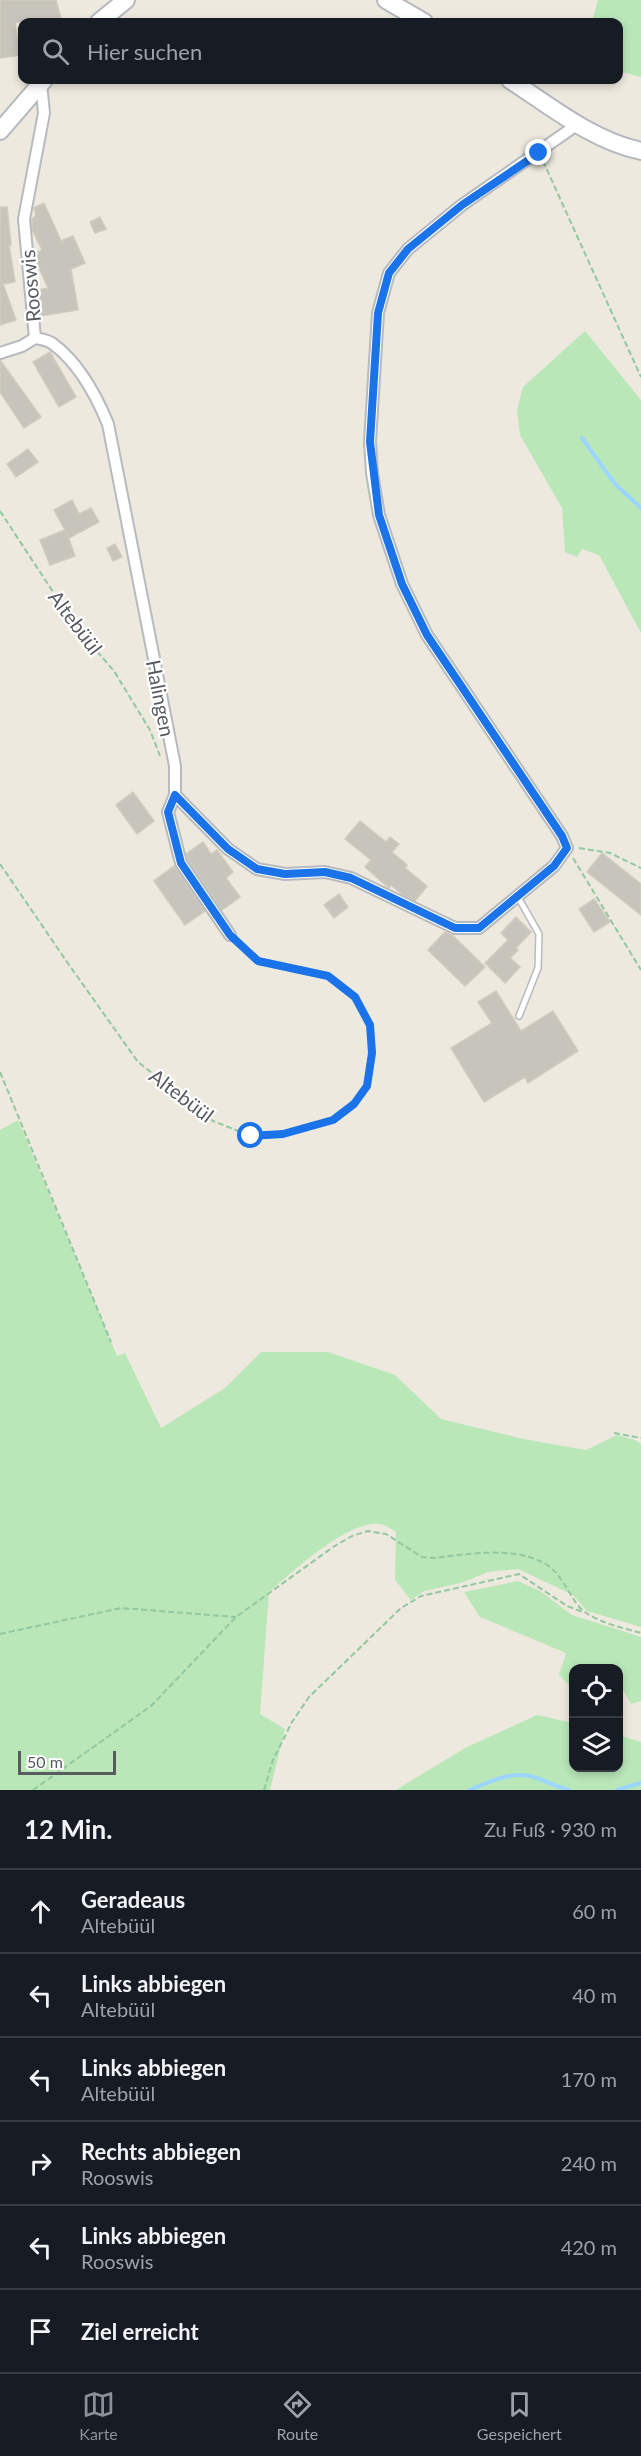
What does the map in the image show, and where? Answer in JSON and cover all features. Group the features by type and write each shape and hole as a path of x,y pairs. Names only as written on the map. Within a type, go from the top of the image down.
{"street":[{"path":"104,18 126,0"},
{"path":"386,0 417,18"},
{"path":"0,131 40,84"},
{"name":"Rooswis","path":"43,84 44,113 24,219 35,338 51,343 72,364 97,396 108,424 142,602"},
{"path":"516,84 578,124 628,148 641,151"},
{"path":"230,935 181,863 168,812 175,795 228,849 257,869 285,874 325,872 351,878 455,928 479,928 554,866 567,848 562,836 427,635 402,584 379,515 370,442 378,313 389,273 408,249 462,205 578,124"},
{"path":"0,353 22,346 35,338"},
{"name":"Halingen","path":"142,602 175,766 175,795"}],"lane":[{"path":"518,897 539,934 538,968 519,1016"}],"path":[{"path":"539,153 641,377"},
{"name":"Altebüül","path":"0,511 76,627 114,671 150,730 162,762"},
{"path":"567,848 585,848 609,853 641,868"},
{"path":"567,848 641,970"},
{"name":"Altebüül","path":"0,864 138,1062 213,1121 251,1136 283,1134 333,1120 354,1104 367,1086 372,1053 370,1025 355,997 328,976 258,961 230,935"},
{"path":"0,1072 111,1342"},
{"path":"614,1433 641,1438"},
{"path":"33,1790 151,1706 236,1617 351,1536 368,1531 386,1534 422,1557 511,1554 543,1563 567,1586 583,1612"},
{"path":"264,1790 273,1760 292,1722 309,1697 401,1608 421,1596 519,1574 567,1606 618,1627 641,1633"},
{"path":"0,1634 121,1608 236,1617"}],"green space":[{"path":"598,0 641,0 641,77 623,72 623,18 593,18"},
{"path":"585,331 641,400 641,633 599,555 582,549 577,557 565,552 562,508 520,435 517,410 523,387"},
{"path":"18,1120 117,1356 125,1353 161,1428 225,1388 261,1352 328,1352 395,1375 441,1419 523,1439 586,1450 617,1435 635,1440 641,1444 641,1627 587,1611 573,1595 518,1569 488,1572 461,1583 424,1591 411,1600 395,1580 396,1532 381,1524 366,1525 351,1530 321,1549 269,1592 260,1714 285,1729 270,1790 0,1790 0,1130"},
{"path":"518,1581 540,1591 572,1615 641,1637 641,1701 631,1704 623,1690 623,1664 569,1664 569,1685 559,1675 566,1653 480,1617 464,1592"},
{"path":"537,1715 569,1722 569,1772 623,1772 623,1736 641,1742 641,1790 396,1790 465,1748"}],"building":[{"path":"0,0 56,0 61,18 18,18 18,22 15,22 18,55 0,58"},
{"path":"44,203 61,241 73,236 85,263 71,269 78,310 41,316 38,290 48,288 35,259 35,253 42,250 32,229 32,219 36,215 34,208"},
{"path":"0,207 7,207 11,245 9,245 15,282 3,284 16,320 0,325"},
{"path":"100,217 106,229 95,233 90,222"},
{"path":"50,352 76,397 59,407 33,362"},
{"path":"0,360 41,417 24,428 0,392"},
{"path":"28,449 38,462 16,477 7,464"},
{"path":"72,500 79,514 91,508 99,522 69,538 67,534 75,556 50,565 40,540 65,530 54,510"},
{"path":"115,544 122,557 113,561 107,548"},
{"path":"133,792 154,821 137,834 116,805"},
{"path":"360,821 386,842 390,837 399,844 392,852 407,865 405,868 427,886 415,901 391,885 389,888 365,867 371,860 345,839"},
{"path":"203,842 211,854 217,850 233,872 226,878 240,897 222,910 186,854"},
{"path":"602,853 641,884 641,915 587,872"},
{"path":"174,866 205,911 185,925 154,881"},
{"path":"339,894 348,907 334,918 324,905"},
{"path":"594,899 610,922 594,932 579,909"},
{"path":"516,917 531,932 510,958 520,967 505,983 485,963 508,940 501,933"},
{"path":"445,932 452,935 485,967 465,986 428,950"},
{"path":"496,991 521,1031 553,1011 578,1051 528,1083 525,1077 484,1102 451,1048 492,1023 478,1002"}],"waterway":[{"path":"582,438 615,484 641,508"},
{"path":"470,1790 501,1778 518,1775 534,1777 569,1790"},
{"path":"617,1790 641,1783"}],"route":[{"path":"251,1136 283,1134 333,1120 354,1104 367,1086 372,1053 370,1025 355,997 328,976 258,961 230,935 181,863 168,812 175,795 228,849 257,869 285,874 325,872 351,878 455,928 479,928 554,866 567,848 562,836 427,635 402,584 379,515 372,473 370,442 378,313 389,273 408,249 462,205 539,153"}]}
